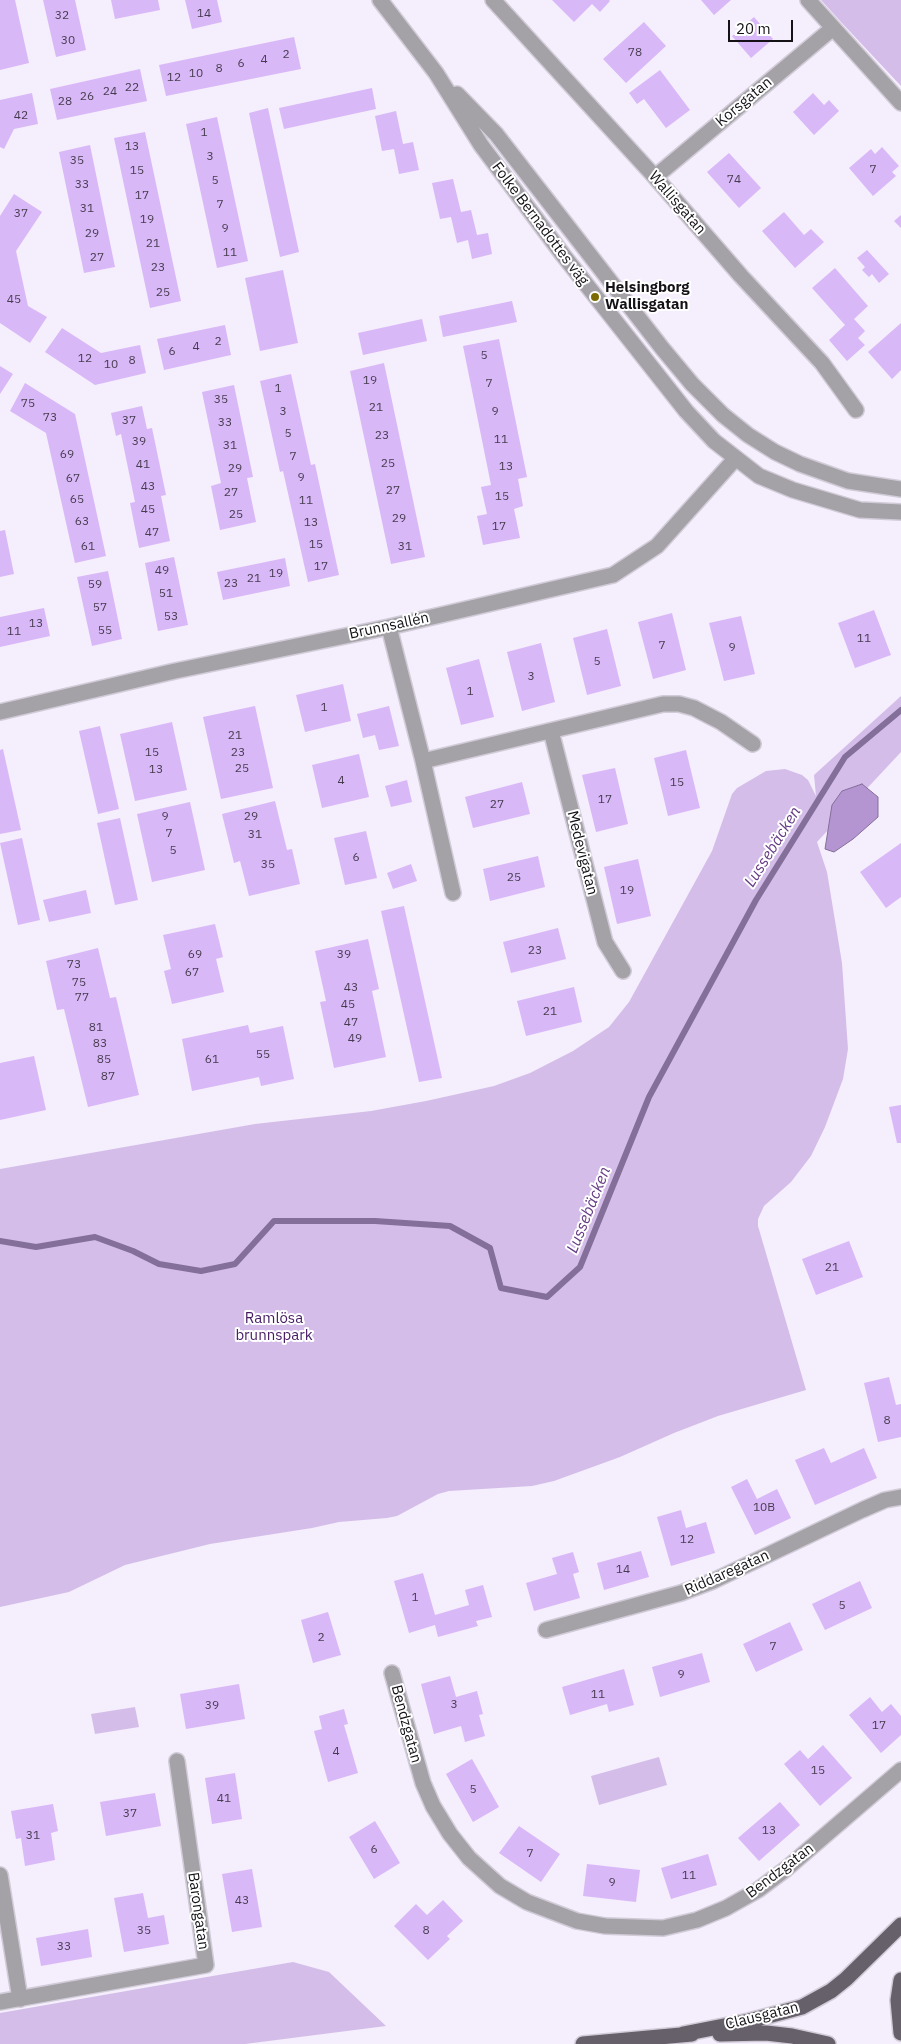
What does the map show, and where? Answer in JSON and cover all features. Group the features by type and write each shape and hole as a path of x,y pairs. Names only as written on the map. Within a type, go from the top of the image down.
{"main road":[{"name":"Clausgatan","path":"683,2034 759,2019 802,2007 832,1991 846,1980 901,1925"},
{"path":"901,1980 898,2000 901,2032"},
{"name":"Clausgatan","path":"583,2044 683,2034 766,2033 792,2036 828,2044"}],"street":[{"name":"Folke Bernadottes väg","path":"380,0 436,73 482,145 595,297 686,411 714,442 759,476 793,490 860,510 901,512"},
{"name":"Wallisgatan","path":"493,0 655,177 741,276 822,363 856,410"},
{"path":"808,0 901,103"},
{"name":"Korsgatan","path":"655,177 833,28"},
{"name":"Folke Bernadottes väg","path":"436,73 496,134 662,348 692,384 723,415 748,435 775,452 800,464 848,481 901,488"},
{"name":"Brunnsallén","path":"0,712 175,671 389,627 613,575 658,546 735,459"},
{"path":"389,627 423,761 453,893"},
{"path":"423,761 662,704 679,704 694,708 721,722 753,744"},
{"name":"Medevigatan","path":"551,731 605,942 623,971"},
{"name":"Riddaregatan","path":"546,1630 681,1593 713,1581 862,1510 885,1500 901,1497"},
{"name":"Bendzgatan","path":"392,1673 423,1783 433,1806 450,1834 469,1858 500,1886 527,1902 577,1921 605,1926 662,1928 697,1920 726,1908 758,1890 786,1869 901,1770"},
{"name":"Barongatan","path":"0,2002 206,1965 177,1761"},
{"path":"0,1875 20,1999"}],"green space":[{"path":"821,0 901,0 901,86 840,21"},
{"name":"Ramlösa brunnspark","path":"901,696 901,752 817,842 827,872 842,963 848,1049 843,1079 825,1127 811,1156 791,1182 764,1206 758,1219 758,1226 806,1390 718,1416 620,1457 554,1481 532,1486 449,1491 438,1494 397,1516 339,1522 210,1544 125,1565 69,1592 0,1607 0,1169 255,1124 371,1111 426,1101 494,1086 530,1073 573,1051 609,1027 629,1002 712,851 732,794 737,788 766,771 785,769 802,775 808,780 816,796 814,775"},
{"path":"135,1707 139,1727 95,1734 91,1714"},
{"path":"659,1757 667,1785 599,1805 591,1776"},
{"path":"293,1962 329,1972 386,2026 245,2044 0,2044 0,2013"}],"shaded area":[{"path":"862,784 878,797 878,817 853,839 834,852 825,849 832,805 842,791"}],"building":[{"path":"0,0 15,0 29,63 0,70"},
{"path":"43,0 75,0 86,50 56,57"},
{"path":"111,0 158,0 160,10 115,19"},
{"path":"185,0 217,0 222,22 192,29"},
{"path":"552,0 610,1 600,12 592,4 574,22"},
{"path":"701,0 731,0 714,15"},
{"path":"754,17 773,39 751,58 732,36"},
{"path":"644,22 666,46 626,83 603,59"},
{"path":"294,37 301,69 166,96 159,65"},
{"path":"140,69 147,101 57,120 50,89"},
{"path":"660,70 690,110 666,128 644,99 637,104 629,93"},
{"path":"372,88 376,109 284,129 279,108"},
{"path":"32,93 38,124 14,129 4,149 0,147 0,100"},
{"path":"813,93 824,105 829,100 839,111 814,135 793,112"},
{"path":"268,108 299,252 280,257 249,113"},
{"path":"396,111 403,144 413,142 419,170 399,174 394,149 382,151 375,116"},
{"path":"217,117 248,261 217,268 186,124"},
{"path":"145,132 181,301 150,308 114,138"},
{"path":"90,145 115,267 84,273 59,152"},
{"path":"882,147 899,166 892,172 896,176 873,196 849,168 871,149 875,154"},
{"path":"729,153 761,188 739,208 707,172"},
{"path":"453,179 461,212 471,210 477,235 488,233 492,254 472,259 468,240 457,243 451,217 440,219 432,183"},
{"path":"14,194 42,212 16,251 28,306 47,317 30,343 0,323 0,216"},
{"path":"784,212 804,235 811,229 824,242 795,268 762,231"},
{"path":"901,215 901,228 894,221"},
{"path":"867,250 889,274 879,283 872,274 869,277 862,270 865,267 857,258"},
{"path":"835,268 868,306 854,319 865,331 858,338 865,345 847,361 829,340 845,325 812,288"},
{"path":"283,270 298,343 260,351 245,278"},
{"path":"512,301 517,322 443,337 439,316"},
{"path":"422,319 427,341 363,355 358,333"},
{"path":"901,323 901,370 892,379 868,352"},
{"path":"225,325 231,355 164,370 157,339"},
{"path":"62,328 101,353 140,345 146,373 95,385 45,352"},
{"path":"499,339 527,477 518,479 523,506 514,509 520,538 483,545 477,516 487,514 481,487 491,485 463,346"},
{"path":"384,363 425,557 391,564 350,371"},
{"path":"0,366 13,374 0,394"},
{"path":"291,374 311,465 315,464 339,575 308,582 283,471 280,472 260,381"},
{"path":"25,383 75,414 106,556 75,563 46,433 10,411"},
{"path":"234,385 253,477 247,478 256,522 220,530 211,486 221,483 202,392"},
{"path":"142,406 147,429 152,428 166,495 161,496 170,541 139,548 130,503 135,502 121,434 116,436 111,413"},
{"path":"5,530 14,574 0,577 0,531"},
{"path":"174,557 188,625 158,631 145,563"},
{"path":"285,558 290,586 223,600 217,572"},
{"path":"108,571 122,639 92,646 77,577"},
{"path":"44,608 50,636 0,647 0,617"},
{"path":"874,610 891,655 855,668 838,623"},
{"path":"672,613 686,670 653,679 638,622"},
{"path":"741,616 755,674 724,681 709,623"},
{"path":"607,629 621,686 587,695 573,638"},
{"path":"541,643 555,702 522,711 507,652"},
{"path":"479,659 494,717 461,725 446,668"},
{"path":"343,684 351,721 305,732 296,695"},
{"path":"255,706 273,788 221,799 203,717"},
{"path":"389,706 399,746 379,750 375,735 363,738 357,714"},
{"path":"172,722 187,790 135,801 120,734"},
{"path":"100,726 119,809 98,814 79,731"},
{"path":"3,749 21,830 0,834 0,750"},
{"path":"686,750 700,808 668,816 654,758"},
{"path":"359,754 369,797 322,808 312,765"},
{"path":"615,768 628,824 596,832 582,775"},
{"path":"407,780 412,802 391,807 385,786"},
{"path":"522,782 530,814 473,828 465,797"},
{"path":"275,801 287,850 292,849 300,884 249,896 240,861 234,863 222,814"},
{"path":"190,802 205,870 152,882 137,814"},
{"path":"120,818 138,900 115,905 97,823"},
{"path":"366,831 377,878 345,885 334,838"},
{"path":"22,838 40,920 18,925 0,843"},
{"path":"901,843 901,897 886,908 860,872"},
{"path":"538,856 545,887 490,901 483,869"},
{"path":"638,859 651,916 617,924 604,867"},
{"path":"411,864 417,881 393,889 387,873"},
{"path":"86,890 91,913 49,922 43,900"},
{"path":"404,906 442,1078 419,1082 381,911"},
{"path":"215,924 223,957 216,959 224,992 172,1004 164,971 171,969 163,935"},
{"path":"558,928 566,959 511,973 503,942"},
{"path":"368,939 379,989 372,991 386,1057 334,1068 320,1002 326,1001 315,951"},
{"path":"98,948 110,998 116,997 139,1095 88,1107 64,1009 57,1010 46,961"},
{"path":"574,987 582,1022 526,1036 517,1001"},
{"path":"248,1025 250,1033 283,1026 294,1079 261,1086 259,1077 192,1091 182,1039"},
{"path":"34,1056 46,1110 0,1120 0,1063"},
{"path":"901,1105 901,1143 897,1143 889,1107"},
{"path":"849,1241 863,1277 816,1295 802,1259"},
{"path":"889,1377 896,1405 901,1404 901,1437 878,1442 864,1383"},
{"path":"824,1448 831,1463 864,1448 877,1478 815,1505 795,1460"},
{"path":"747,1479 757,1499 777,1489 791,1518 755,1535 731,1487"},
{"path":"681,1510 686,1528 706,1522 715,1553 671,1566 657,1517"},
{"path":"641,1551 649,1577 604,1590 597,1563"},
{"path":"573,1552 579,1572 573,1574 580,1598 534,1611 526,1583 557,1574 552,1558"},
{"path":"423,1573 435,1615 469,1605 465,1590 483,1585 492,1617 476,1621 478,1626 438,1637 435,1625 409,1633 394,1581"},
{"path":"860,1581 872,1608 825,1630 812,1604"},
{"path":"328,1612 341,1655 313,1663 301,1620"},
{"path":"790,1622 803,1650 756,1672 743,1644"},
{"path":"702,1653 710,1682 660,1697 652,1667"},
{"path":"624,1669 634,1705 609,1712 607,1704 570,1715 562,1687"},
{"path":"450,1676 456,1697 477,1691 483,1714 479,1715 485,1736 465,1742 461,1726 434,1734 421,1684"},
{"path":"239,1684 245,1719 186,1729 180,1694"},
{"path":"870,1697 882,1712 891,1704 901,1716 901,1735 881,1753 849,1715"},
{"path":"344,1709 348,1724 344,1725 358,1773 328,1782 314,1731 322,1729 319,1716"},
{"path":"823,1745 852,1778 820,1806 784,1764 800,1750 808,1759"},
{"path":"472,1759 499,1807 473,1822 446,1774"},
{"path":"235,1773 242,1819 212,1824 205,1778"},
{"path":"155,1793 161,1826 106,1836 100,1802"},
{"path":"780,1802 800,1825 759,1861 738,1838"},
{"path":"53,1804 58,1831 51,1833 55,1860 25,1866 21,1838 16,1839 11,1811"},
{"path":"375,1821 400,1863 374,1879 349,1837"},
{"path":"519,1826 560,1854 541,1882 499,1853"},
{"path":"708,1854 717,1885 671,1899 661,1868"},
{"path":"587,1864 640,1870 636,1902 583,1896"},
{"path":"252,1869 262,1927 232,1932 222,1874"},
{"path":"143,1893 148,1918 164,1915 169,1944 124,1952 114,1898"},
{"path":"443,1900 463,1921 447,1936 450,1939 428,1960 394,1926 416,1904 427,1915"},
{"path":"88,1929 92,1957 41,1966 36,1938"}],"waterway":[{"name":"Lussebäcken","path":"0,1241 36,1247 95,1237 133,1251 159,1264 201,1271 235,1264 274,1221 375,1221 450,1226 490,1248 501,1288 547,1297 580,1267 649,1097 756,900 845,757 901,710"}],"place":[{"name":"Helsingborg Wallisgatan","path":"595,297"}]}
